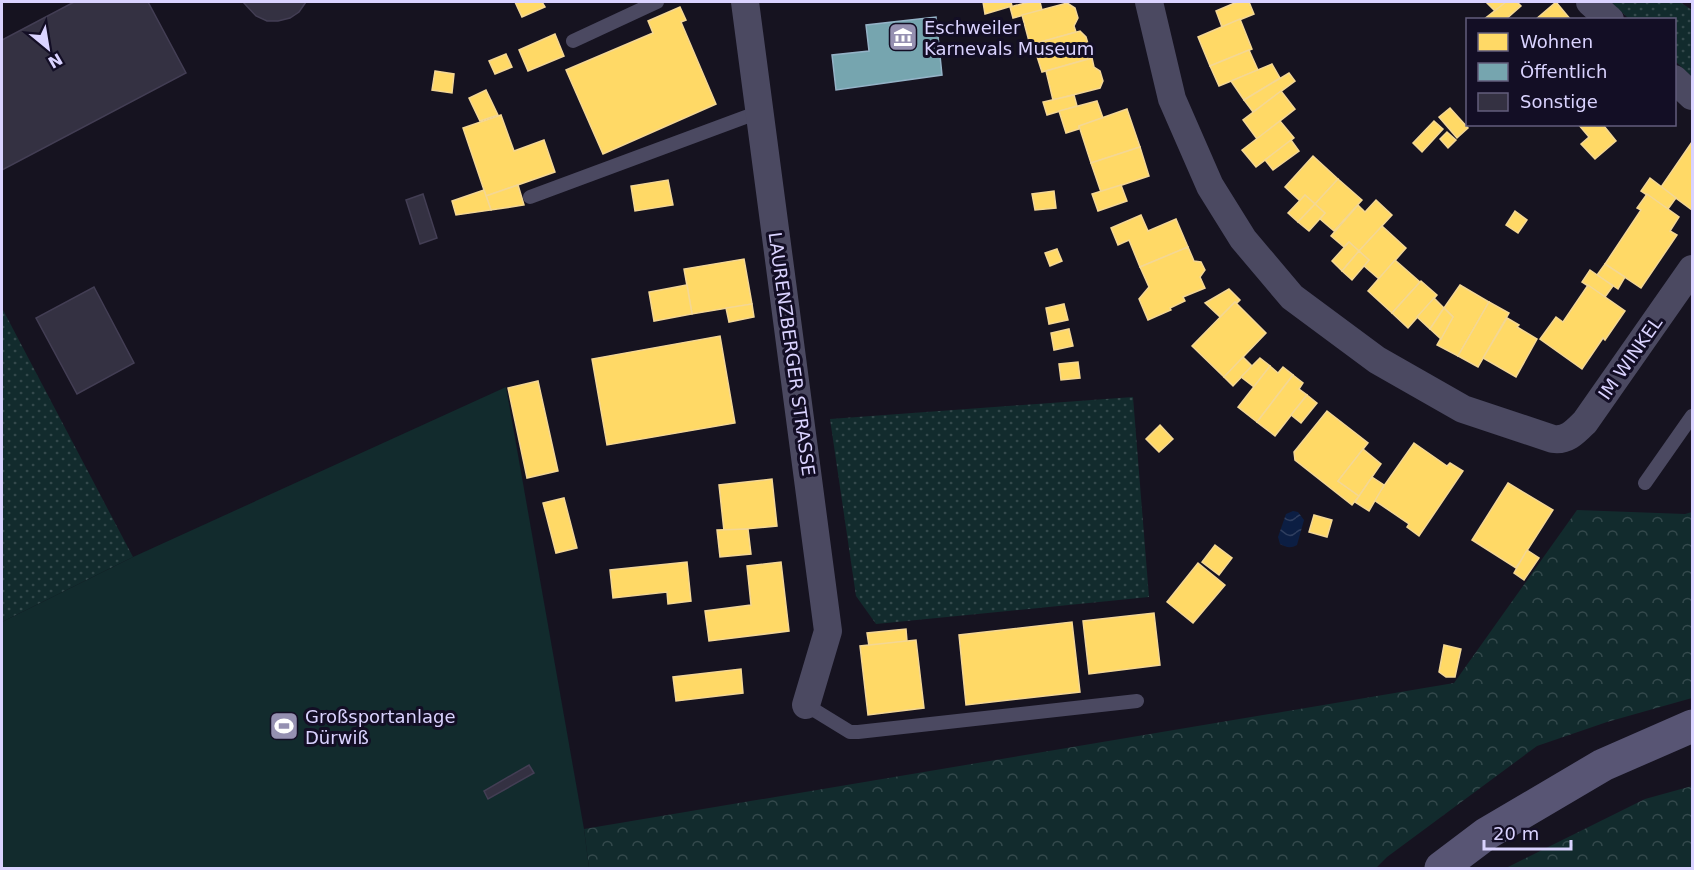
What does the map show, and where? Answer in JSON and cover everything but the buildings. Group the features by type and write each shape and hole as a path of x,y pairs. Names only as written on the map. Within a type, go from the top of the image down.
{"main road":[{"path":"1441,868 1486,834 1603,765 1692,726"}],"street":[{"name":"LAURENZBERGER STRASSE","path":"745,2 828,632 806,705"},
{"name":"IM WINKEL","path":"1149,2 1172,99 1210,186 1243,239 1292,297 1377,360 1464,409 1553,439 1561,440 1574,434 1585,422 1692,269"},
{"path":"1590,2 1608,18"},
{"path":"1676,81 1692,96"}],"lane":[{"path":"573,40 657,2"},
{"path":"530,196 759,112"},
{"path":"1645,483 1692,416"},
{"path":"806,705 850,732 858,732 1137,701"}],"green space":[{"path":"1611,2 1680,2 1692,10 1692,77 1676,62 1676,18 1628,18"},
{"path":"2,308 133,557 2,622"},
{"name":"Großsportanlage Dürwiß","path":"506,387 589,868 2,868 2,622 133,557"},
{"path":"1133,397 1149,597 876,624 856,596 830,419"},
{"path":"1577,510 1685,514 1692,512 1692,698 1607,722 1537,746 1387,857 1376,868 589,868 584,829 1454,683"},
{"path":"1692,786 1692,868 1506,868 1645,799"}],"water":[{"path":"1293,511 1298,512 1304,520 1297,545 1288,547 1280,544 1278,537 1286,514"}],"place":[{"name":"Eschweiler Karnevals Museum","path":"903,37"},
{"name":"Großsportanlage Dürwiß","path":"284,726"}]}
